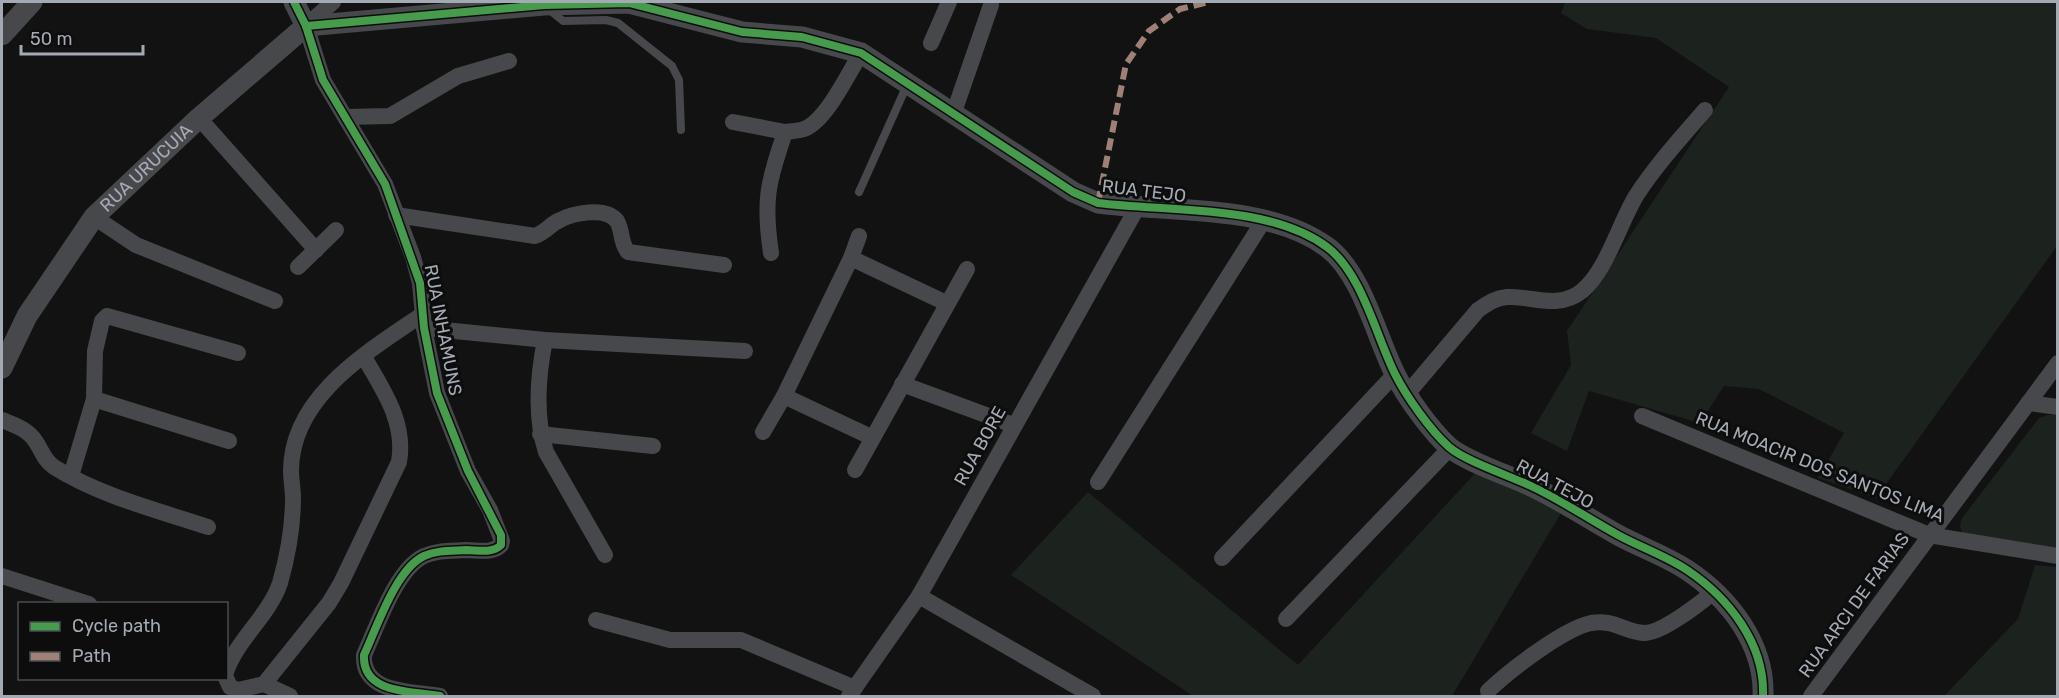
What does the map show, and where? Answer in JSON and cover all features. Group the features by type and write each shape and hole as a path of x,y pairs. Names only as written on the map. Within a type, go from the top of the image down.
{"street":[{"path":"2,35 32,2"},
{"name":"RUA INHAMUNS","path":"294,2 306,26 323,80 385,184 420,283 424,321 437,393 468,471 501,535 501,545 494,550 439,551 423,556 412,564 400,580 364,655 366,672 372,681 383,687 440,696"},
{"name":"RUA URUCUIA","path":"2,368 27,316 94,217 199,118 333,2"},
{"path":"931,43 949,2"},
{"name":"RUA TEJO","path":"306,26 544,5 629,3 742,32 802,37 861,53 1073,192 1098,203 1264,220 1302,233 1329,248 1350,273 1395,374 1407,394 1450,448 1536,488 1685,569 1715,591 1747,632 1758,659 1764,683 1763,696"},
{"path":"953,115 991,5"},
{"path":"733,122 785,132 803,129 814,123 826,109 861,53"},
{"path":"345,117 390,116 458,76 509,61"},
{"path":"1407,394 1478,310 1492,301 1507,297 1547,303 1569,298 1582,291 1596,275 1635,198 1653,171 1705,111"},
{"path":"199,118 316,250"},
{"path":"771,254 766,202 769,182 785,132"},
{"name":"RUA BORE","path":"852,692 919,596 1013,425 1137,208"},
{"path":"396,215 535,236 559,220 593,212 612,217 617,221 623,246 632,254 724,265"},
{"path":"94,217 136,245 275,301"},
{"path":"1098,482 1264,220"},
{"path":"298,267 336,230"},
{"path":"763,432 784,396 851,258 859,236"},
{"path":"851,258 946,303"},
{"path":"855,470 871,436 967,269"},
{"path":"71,476 94,399 95,351 102,321 110,315 238,353"},
{"path":"228,669 274,600 292,530 291,471 294,446 304,420 325,390 364,357 424,321 545,340 745,351"},
{"path":"545,340 540,362 540,434 546,452 605,555"},
{"path":"264,684 329,603 342,583 399,462 402,444 399,425 364,357"},
{"name":"RUA ARCI DE FARIAS","path":"1811,696 2058,363"},
{"path":"1222,558 1395,374"},
{"path":"902,384 1013,425"},
{"path":"784,396 871,436"},
{"path":"94,399 230,441"},
{"path":"2028,403 2058,407"},
{"name":"RUA MOACIR DOS SANTOS LIMA","path":"1642,416 1929,535 2058,556"},
{"path":"2,420 27,432 36,441 42,455 52,465 71,476 109,493 208,527"},
{"path":"540,434 653,446"},
{"path":"1286,619 1450,448"},
{"path":"2,576 86,602"},
{"path":"1488,691 1511,671 1569,632 1590,623 1611,622 1642,633 1651,632 1669,623 1715,591"},
{"path":"919,596 1093,696"},
{"path":"596,621 670,640 741,640 852,692"},
{"path":"227,680 230,687 238,690 264,684 290,696"}],"lane":[{"path":"544,5 563,21 606,20 618,23 672,66 679,80 681,130"},
{"path":"859,192 908,85"}],"shaded area":[{"path":"1565,2 2057,2 2057,246 1876,498 1818,478 1844,433 1759,389 1724,386 1700,423 1589,391 1567,451 1531,433 1571,365 1567,331 1729,87 1656,38 1587,29 1561,13"},
{"path":"2057,415 2057,551 1963,535 1960,526 1962,518 2039,418"},
{"path":"1479,469 1564,508 1452,696 1193,696 1011,575 1088,492 1298,665"},
{"path":"2035,565 2057,567 2057,696 1944,696 2018,619"}],"marked path":[{"path":"1098,203 1126,64 1149,31 1180,9 1209,2"}],"cycle path":[{"path":"294,2 306,26 323,80 385,184 420,283 424,328 437,393 468,471 501,535 501,545 493,550 439,552 424,556 414,563 388,600 364,655 366,668 371,677 380,684 403,691 440,696"},
{"path":"306,26 544,5 629,3 742,32 802,37 861,53 1073,192 1098,203 1217,212 1277,223 1303,233 1327,247 1350,272 1400,383 1434,432 1449,447 1466,458 1542,491 1618,535 1679,565 1702,581 1717,594 1742,624 1758,658 1763,696"}]}
